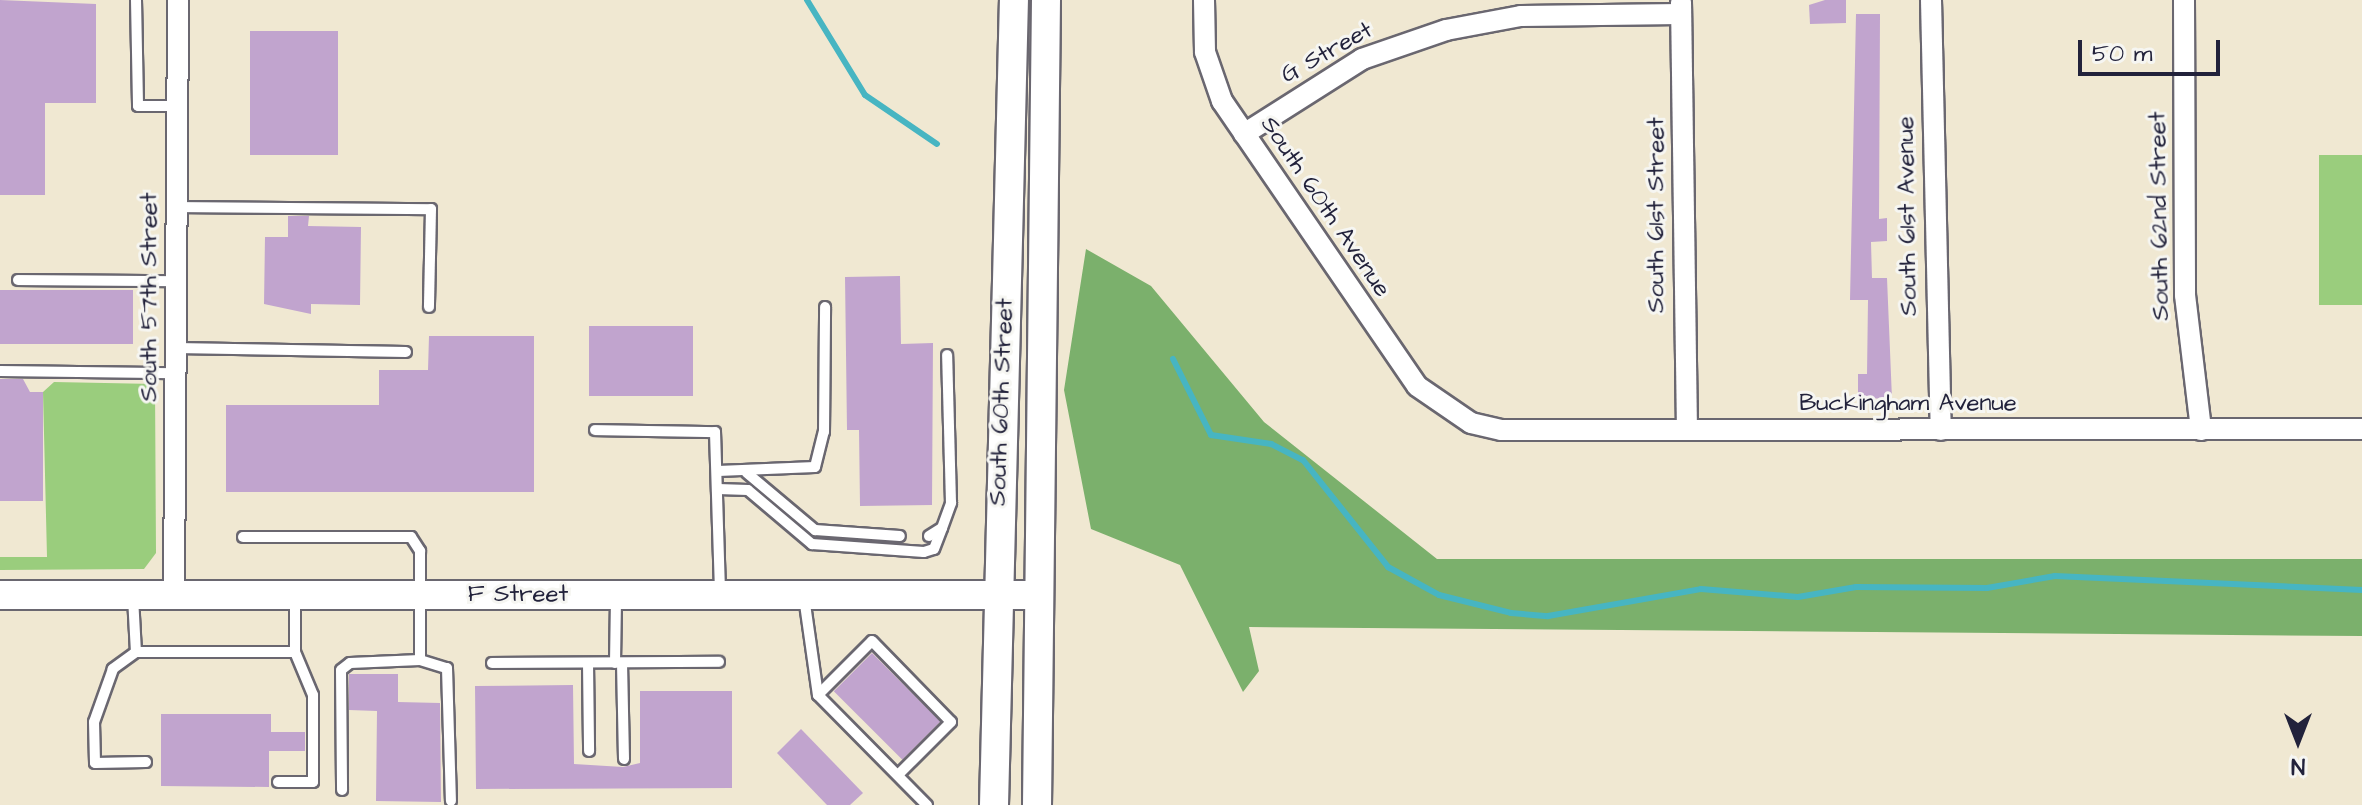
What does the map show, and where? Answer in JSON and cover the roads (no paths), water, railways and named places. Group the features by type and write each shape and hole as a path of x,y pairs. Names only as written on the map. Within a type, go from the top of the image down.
{"main road":[{"name":"South 60th Street","path":"994,805 1014,0"},
{"name":"South 60th Street","path":"1037,805 1036,595 1046,0"},
{"name":"F Street","path":"0,595 1036,595"}],"street":[{"name":"South 57th Street","path":"174,595 178,0"},
{"name":"South 60th Avenue","path":"1204,0 1212,81 1244,134 1406,371 1456,417"},
{"name":"South 61st Avenue","path":"1931,0 1941,430"},
{"name":"South 62nd Street","path":"2184,0 2185,295 2201,430"},
{"name":"G Street","path":"1244,134 1362,59 1446,30 1521,16 1681,7"},
{"name":"South 61st Street","path":"1681,7 1687,430"},
{"name":"Buckingham Avenue","path":"1456,417 1501,430 2362,429"}],"lane":[{"path":"136,0 138,106 177,106"},
{"path":"177,207 431,209 429,307"},
{"path":"18,280 176,281"},
{"path":"718,471 807,472 818,461 825,307"},
{"path":"176,348 406,352"},
{"path":"718,489 748,490 812,544 870,551 924,552 934,549 951,503 947,355"},
{"path":"0,371 176,373"},
{"path":"595,430 710,428 718,471 720,595"},
{"path":"745,472 815,530 900,536"},
{"path":"929,536 942,528"},
{"path":"243,537 411,537 420,551 420,660"},
{"path":"133,595 136,652"},
{"path":"278,782 313,782 313,695 295,652 295,595"},
{"path":"616,595 624,759"},
{"path":"804,595 818,695 927,805"},
{"path":"818,695 872,641 931,705 951,722 898,775"},
{"path":"146,762 95,763 94,722 113,669 136,652 295,652"},
{"path":"342,790 341,670 350,663 420,660 447,668 451,801"},
{"path":"492,663 719,662"},
{"path":"588,663 589,751"},
{"path":"839,716 849,707"},
{"path":"858,735 867,726"},
{"path":"879,756 888,747"}],"waterway":[{"path":"807,0 865,95 937,144"},
{"path":"1173,359 1211,435 1271,444 1303,460 1388,567 1439,595 1511,613 1548,616 1701,589 1798,597 1856,587 1987,588 2055,576 2362,590"}]}
